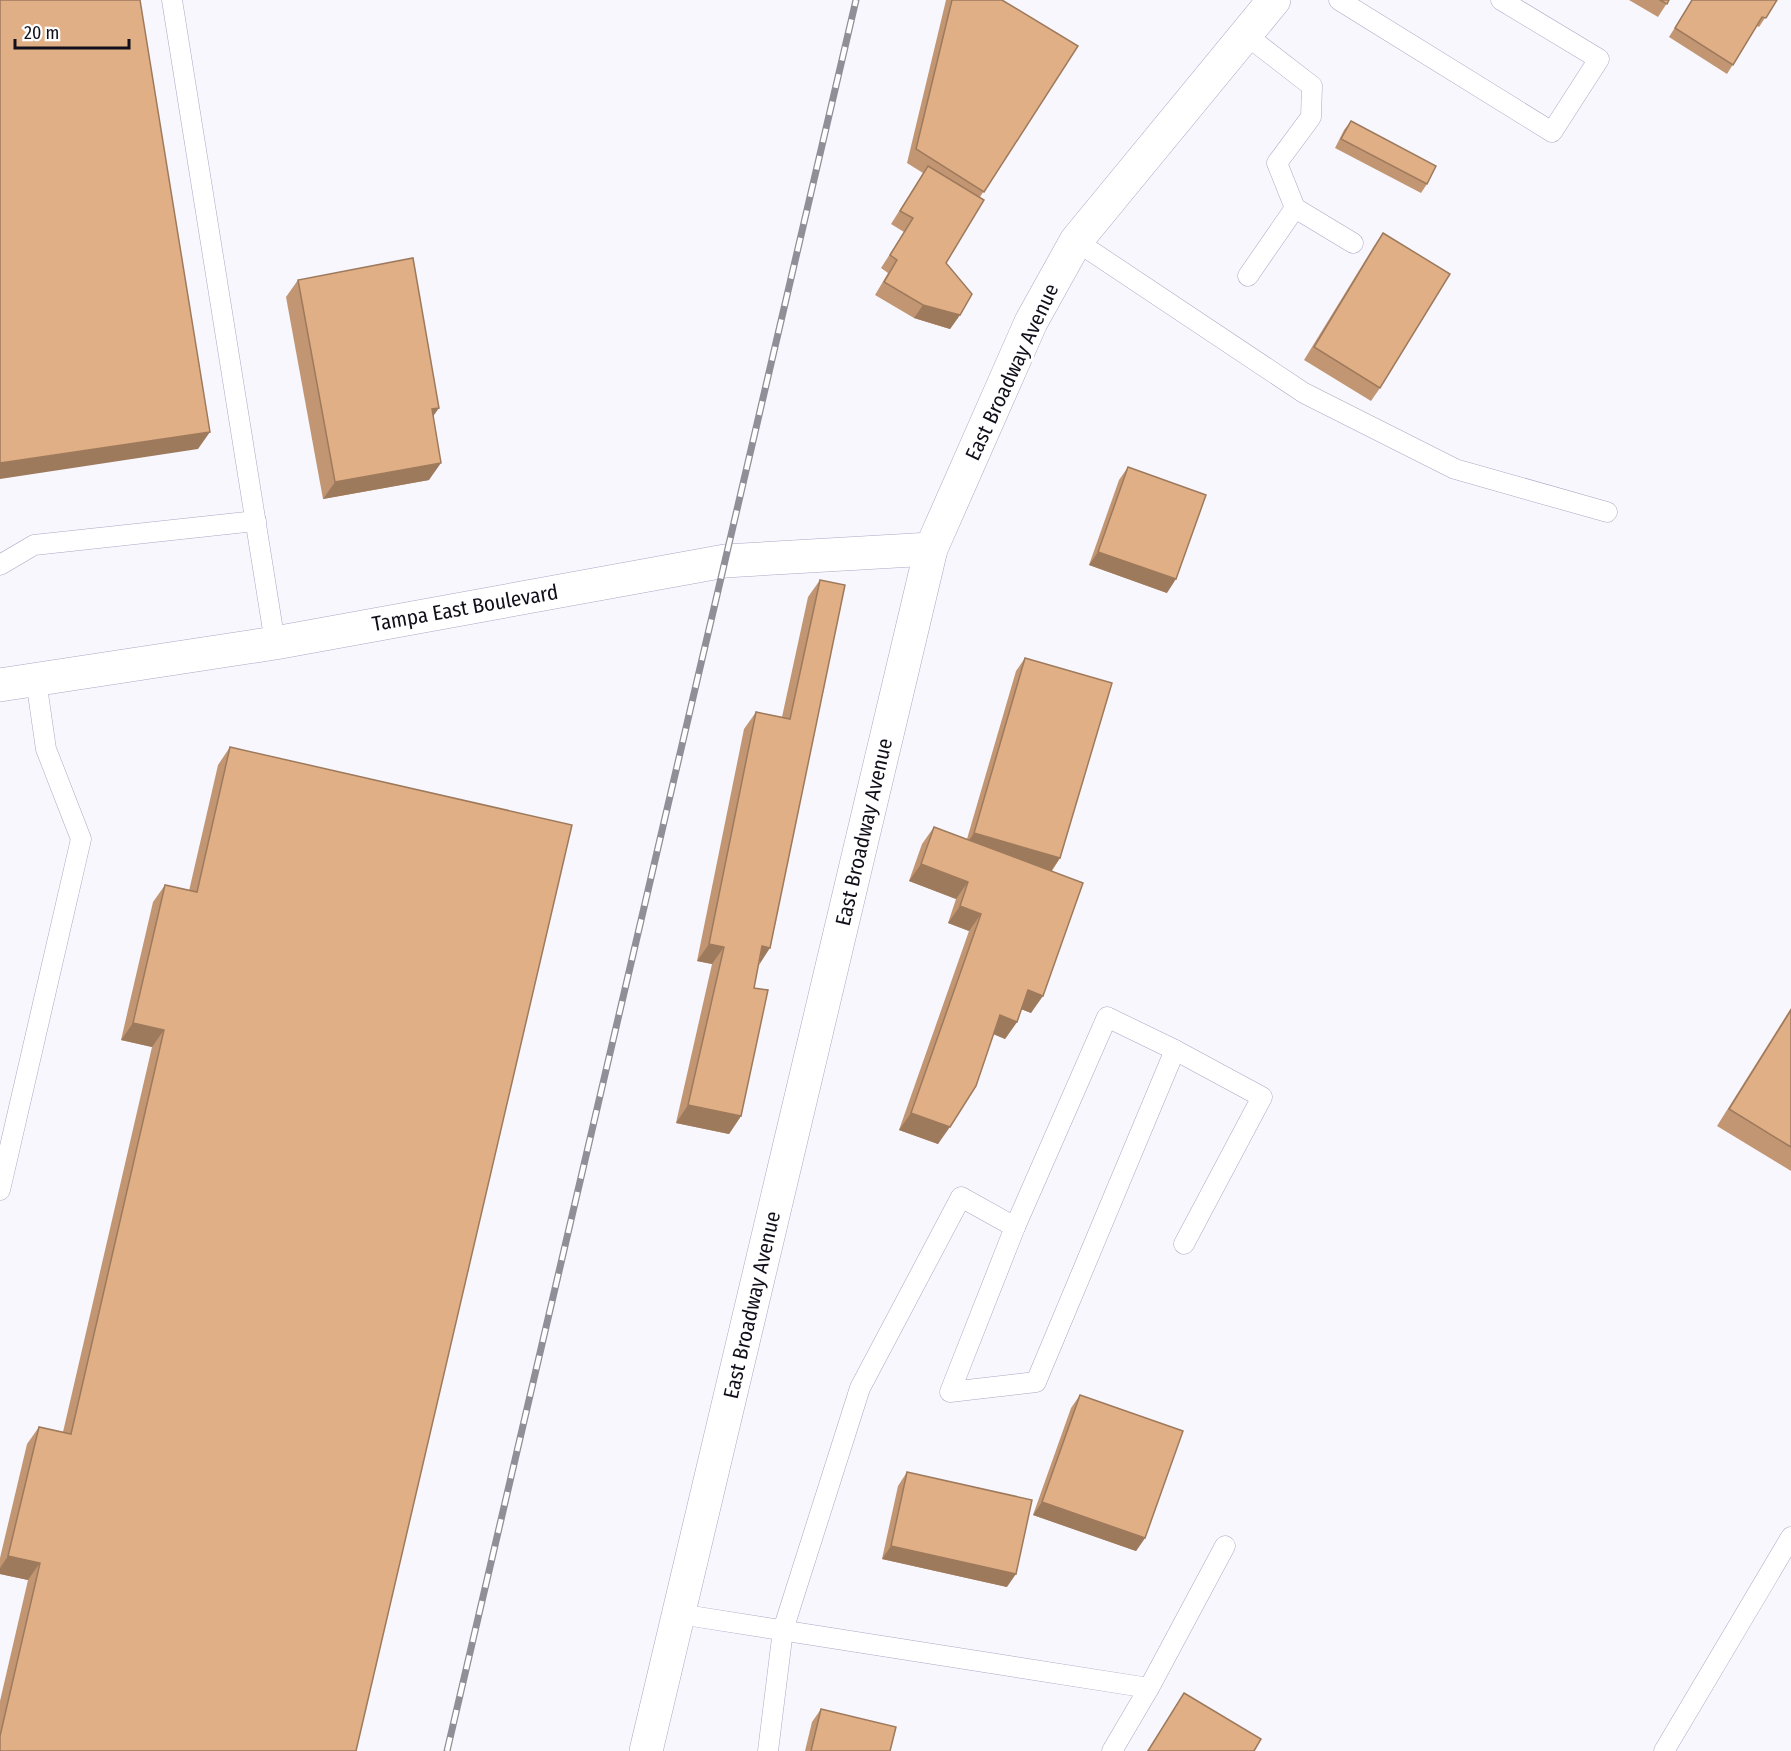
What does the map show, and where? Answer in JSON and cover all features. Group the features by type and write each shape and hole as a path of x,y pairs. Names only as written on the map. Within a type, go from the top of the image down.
{"main road":[{"name":"East Broadway Avenue","path":"646,1751 931,549 1031,322 1076,241 1274,0"},
{"name":"Tampa East Boulevard","path":"0,685 275,643 725,561 931,549"}],"lane":[{"path":"172,0 275,643"},
{"path":"1339,0 1552,132 1599,59 1501,0"},
{"path":"1246,34 1312,86 1311,117 1276,163 1295,208 1353,243"},
{"path":"1248,276 1295,208"},
{"path":"1076,241 1314,398 1455,470 1607,512"},
{"path":"0,565 34,545 256,521"},
{"path":"0,1190 81,839 46,748 36,680"},
{"path":"1174,1050 1036,1382 950,1392 1015,1227 1107,1017 1174,1050 1262,1097 1184,1244"},
{"path":"768,1751 783,1630 860,1388 962,1197 1015,1227"},
{"path":"1664,1751 1791,1537"},
{"path":"1112,1751 1149,1688 1225,1545"},
{"path":"679,1614 1149,1688"}],"building":[{"path":"0,0 140,0 210,432 0,463"},
{"path":"952,0 1002,0 1078,46 984,192 916,149"},
{"path":"1692,0 1777,0 1766,18 1762,17 1733,65 1675,28"},
{"path":"1351,121 1436,166 1427,184 1341,139"},
{"path":"928,166 984,200 946,263 972,294 960,315 923,305 884,282 897,260 890,255 913,218 900,211"},
{"path":"1383,233 1450,274 1380,388 1314,347"},
{"path":"413,258 439,408 432,409 441,463 335,482 298,280"},
{"path":"1128,467 1206,495 1176,579 1098,552"},
{"path":"820,580 845,585 770,948 762,946 754,988 768,990 741,1116 688,1105 724,947 709,944 756,712 790,719"},
{"path":"1025,658 1112,683 1060,858 974,833"},
{"path":"230,747 572,825 356,1751 0,1751 0,1736 40,1563 8,1556 39,1427 71,1434 164,1030 133,1023 165,885 197,892"},
{"path":"934,827 1083,883 1043,996 1028,990 1017,1022 1000,1015 976,1086 950,1127 911,1113 981,914 960,906 968,882 921,864"},
{"path":"1791,1010 1791,1147 1729,1109"},
{"path":"1080,1395 1183,1431 1145,1538 1042,1502"},
{"path":"907,1472 1032,1500 1016,1574 891,1546"},
{"path":"1184,1693 1261,1739 1254,1751 1148,1751"},
{"path":"821,1709 896,1727 890,1751 811,1751"}],"railway":[{"path":"447,1751 856,0"}]}
